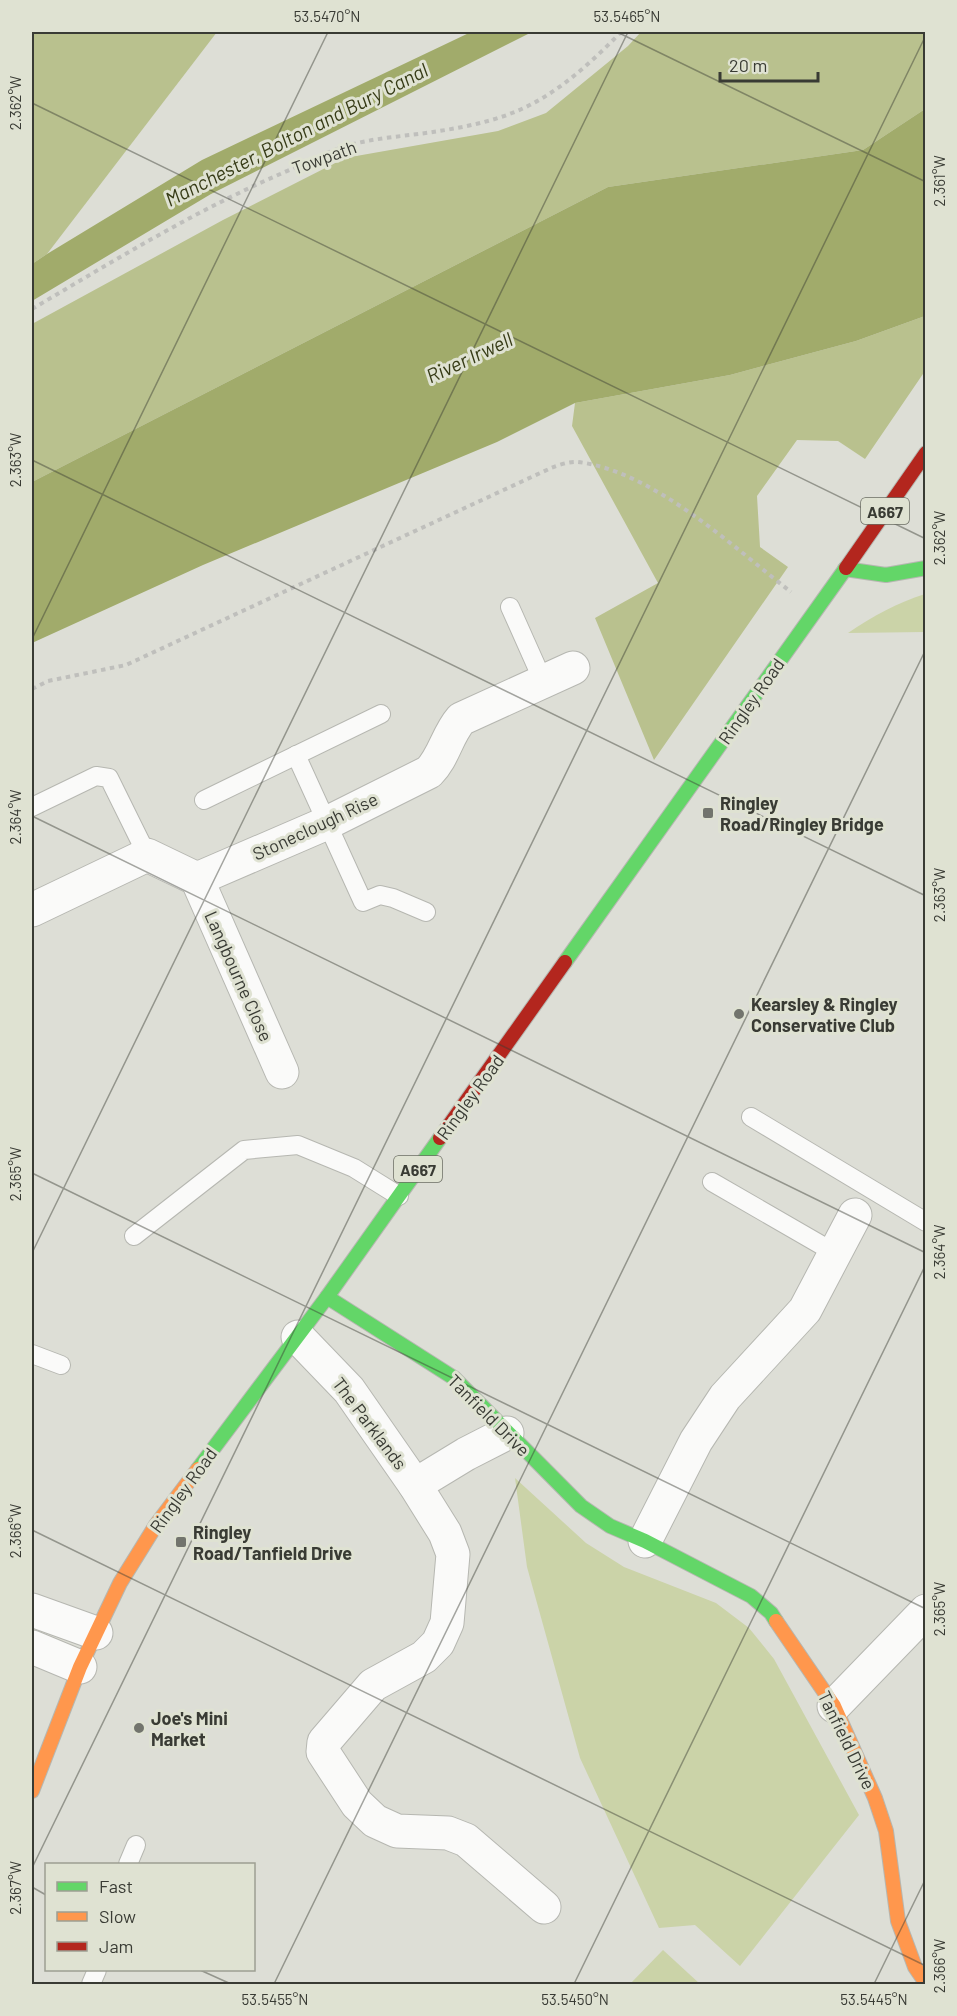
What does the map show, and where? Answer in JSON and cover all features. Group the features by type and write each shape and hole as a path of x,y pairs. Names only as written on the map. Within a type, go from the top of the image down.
{"main road":[{"name":"Ringley Road","path":"32,1791 80,1667 120,1583 156,1525 327,1297 925,454"},
{"path":"845,569 883,577 926,568"},
{"name":"Tanfield Drive","path":"327,1297 454,1378 581,1506 610,1526 645,1541 751,1596 771,1613 834,1706 875,1798 886,1831 898,1921 923,1982"}],"street":[{"name":"Stoneclough Rise","path":"197,879 327,823 429,772 438,763 450,731 461,718 573,668"},
{"path":"32,910 147,855 197,879"},
{"name":"Langbourne Close","path":"197,879 282,1072"},
{"path":"645,1541 696,1441 725,1397 805,1310 855,1215"},
{"name":"The Parklands","path":"298,1336 349,1389 415,1485 445,1533 453,1554 447,1623 438,1643 424,1657 373,1684 324,1742 323,1752 357,1804 375,1821 397,1830 448,1833 466,1840 544,1907"},
{"name":"The Parklands","path":"415,1485 466,1454 507,1433"},
{"path":"32,1610 96,1633"},
{"path":"834,1706 926,1611"},
{"path":"32,1647 80,1667"}],"lane":[{"path":"510,608 543,681"},
{"path":"204,800 381,714"},
{"path":"296,755 363,902 380,895 426,912"},
{"path":"32,807 96,776 109,778 147,855"},
{"path":"751,1117 926,1222"},
{"path":"134,1236 244,1150 298,1144 354,1168 399,1196"},
{"path":"712,1182 835,1253"},
{"path":"32,1354 61,1365"},
{"path":"128,1863 136,1845"}],"path":[{"name":"Towpath","path":"32,309 182,221 267,179 348,145 451,129 514,113 567,80 621,32"},
{"path":"32,689 48,681 126,665 551,468 576,461 605,468 639,481 692,514 815,611"}],"shaded area":[{"path":"32,32 217,32 47,254 32,264"},
{"path":"641,32 925,32 925,109 863,150 608,187 32,482 32,324 223,220 345,158 498,131 546,113 628,46"},
{"path":"925,316 925,371 865,459 838,441 797,440 757,496 760,547 788,567 654,760 595,618 658,583 572,426 575,403 730,375 856,341"},
{"path":"925,594 925,632 848,633 885,610"},
{"path":"515,1478 586,1543 624,1567 716,1603 749,1628 774,1659 859,1815 740,1966 695,1925 659,1928 580,1758 527,1567"},
{"path":"663,1950 700,1984 630,1984"}],"water":[{"name":"Manchester, Bolton and Bury Canal","path":"471,32 532,32 211,194 32,301 32,264 47,254 202,160"},
{"name":"River Irwell","path":"925,109 925,316 856,341 730,375 575,403 497,442 203,565 32,643 32,482 608,187 863,150"}],"traffic: fast":[{"path":"565,962 846,568"},
{"path":"845,569 886,575 926,568"},
{"path":"198,1469 327,1297 440,1138"},
{"path":"327,1297 454,1378 581,1506 610,1526 645,1541 751,1596 771,1613 776,1621"}],"traffic: slow":[{"path":"32,1791 80,1667 120,1583 156,1525 198,1469"},
{"path":"776,1621 834,1706 875,1798 886,1831 898,1921 915,1967 926,1983"}],"traffic: jam":[{"path":"846,568 926,453"},
{"path":"440,1138 565,962"}],"place":[{"name":"Ringley Road/Ringley Bridge","path":"708,813"},
{"name":"Kearsley & Ringley Conservative Club","path":"739,1014"},
{"name":"Ringley Road/Tanfield Drive","path":"181,1542"},
{"name":"Joe's Mini Market","path":"139,1728"}]}
